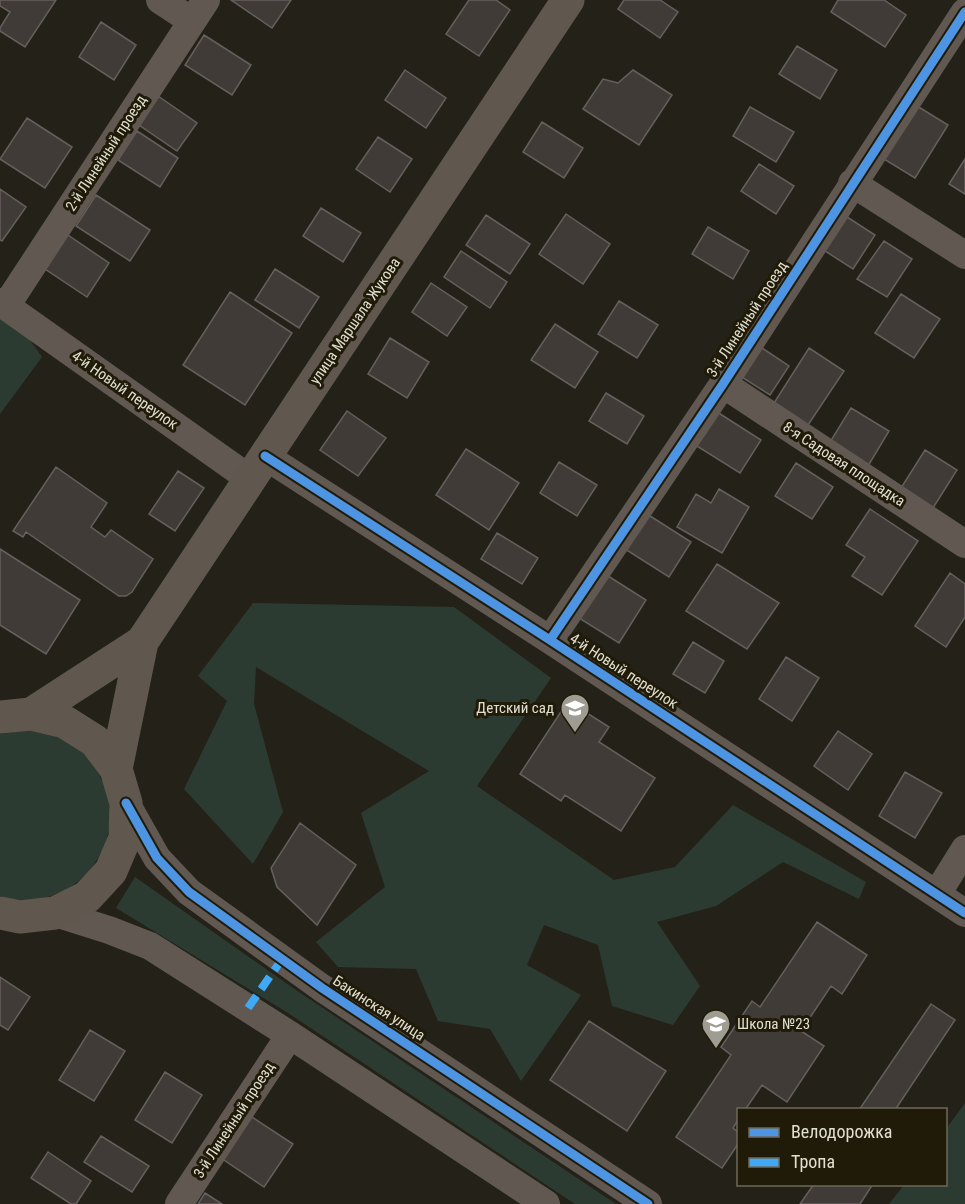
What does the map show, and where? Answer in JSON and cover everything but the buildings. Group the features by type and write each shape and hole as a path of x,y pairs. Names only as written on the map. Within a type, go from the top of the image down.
{"main road":[{"name":"улица Маршала Жукова","path":"116,769 142,642 568,0"},
{"name":"улица Маршала Жукова","path":"15,715 142,642"},
{"path":"7,920 55,913 87,897 111,871 124,838 126,803 116,769 95,741 65,722 15,715"}],"street":[{"path":"160,0 199,11"},
{"name":"2-й Линейный проезд","path":"3,304 199,11"},
{"name":"3-й Линейный проезд","path":"550,640 723,384 965,12"},
{"path":"852,183 965,255"},
{"name":"4-й Новый переулок","path":"3,304 258,468 550,640 965,913"},
{"name":"8-я Садовая площадка","path":"723,384 965,544"},
{"name":"Бакинская улица","path":"126,803 157,858 189,892 322,988 648,1204"},
{"path":"937,894 965,849"},
{"path":"55,913 150,946 290,1035 546,1204"},
{"name":"3-й Линейный проезд","path":"179,1204 290,1035"}],"green space":[{"path":"0,302 6,306 42,357 0,414"},
{"path":"253,603 454,607 551,678 477,786 614,880 675,867 733,805 866,882 859,899 783,862 716,906 657,922 700,986 673,1025 612,1006 598,945 544,925 527,965 581,995 521,1081 490,1029 438,1021 416,969 338,967 316,942 385,887 361,813 429,771 256,667 254,704 283,812 253,864 184,789 227,701 198,676"},
{"path":"30,730 57,736 84,753 106,790 110,816 106,841 94,864 77,882 54,895 28,900 0,896 0,734"},
{"path":"135,877 296,990 616,1204 575,1204 288,1013 116,908"},
{"path":"965,1103 965,1204 889,1204 903,1186 947,1186 947,1128"}],"marked path":[{"path":"248,1008 282,959"}],"cycle path":[{"path":"550,640 723,384 965,12"},
{"path":"265,456 965,913"},
{"path":"126,803 157,858 189,892 322,988 648,1204"}],"place":[{"name":"Детский сад","path":"575,734"},
{"name":"Школа №23","path":"716,1050"}]}
